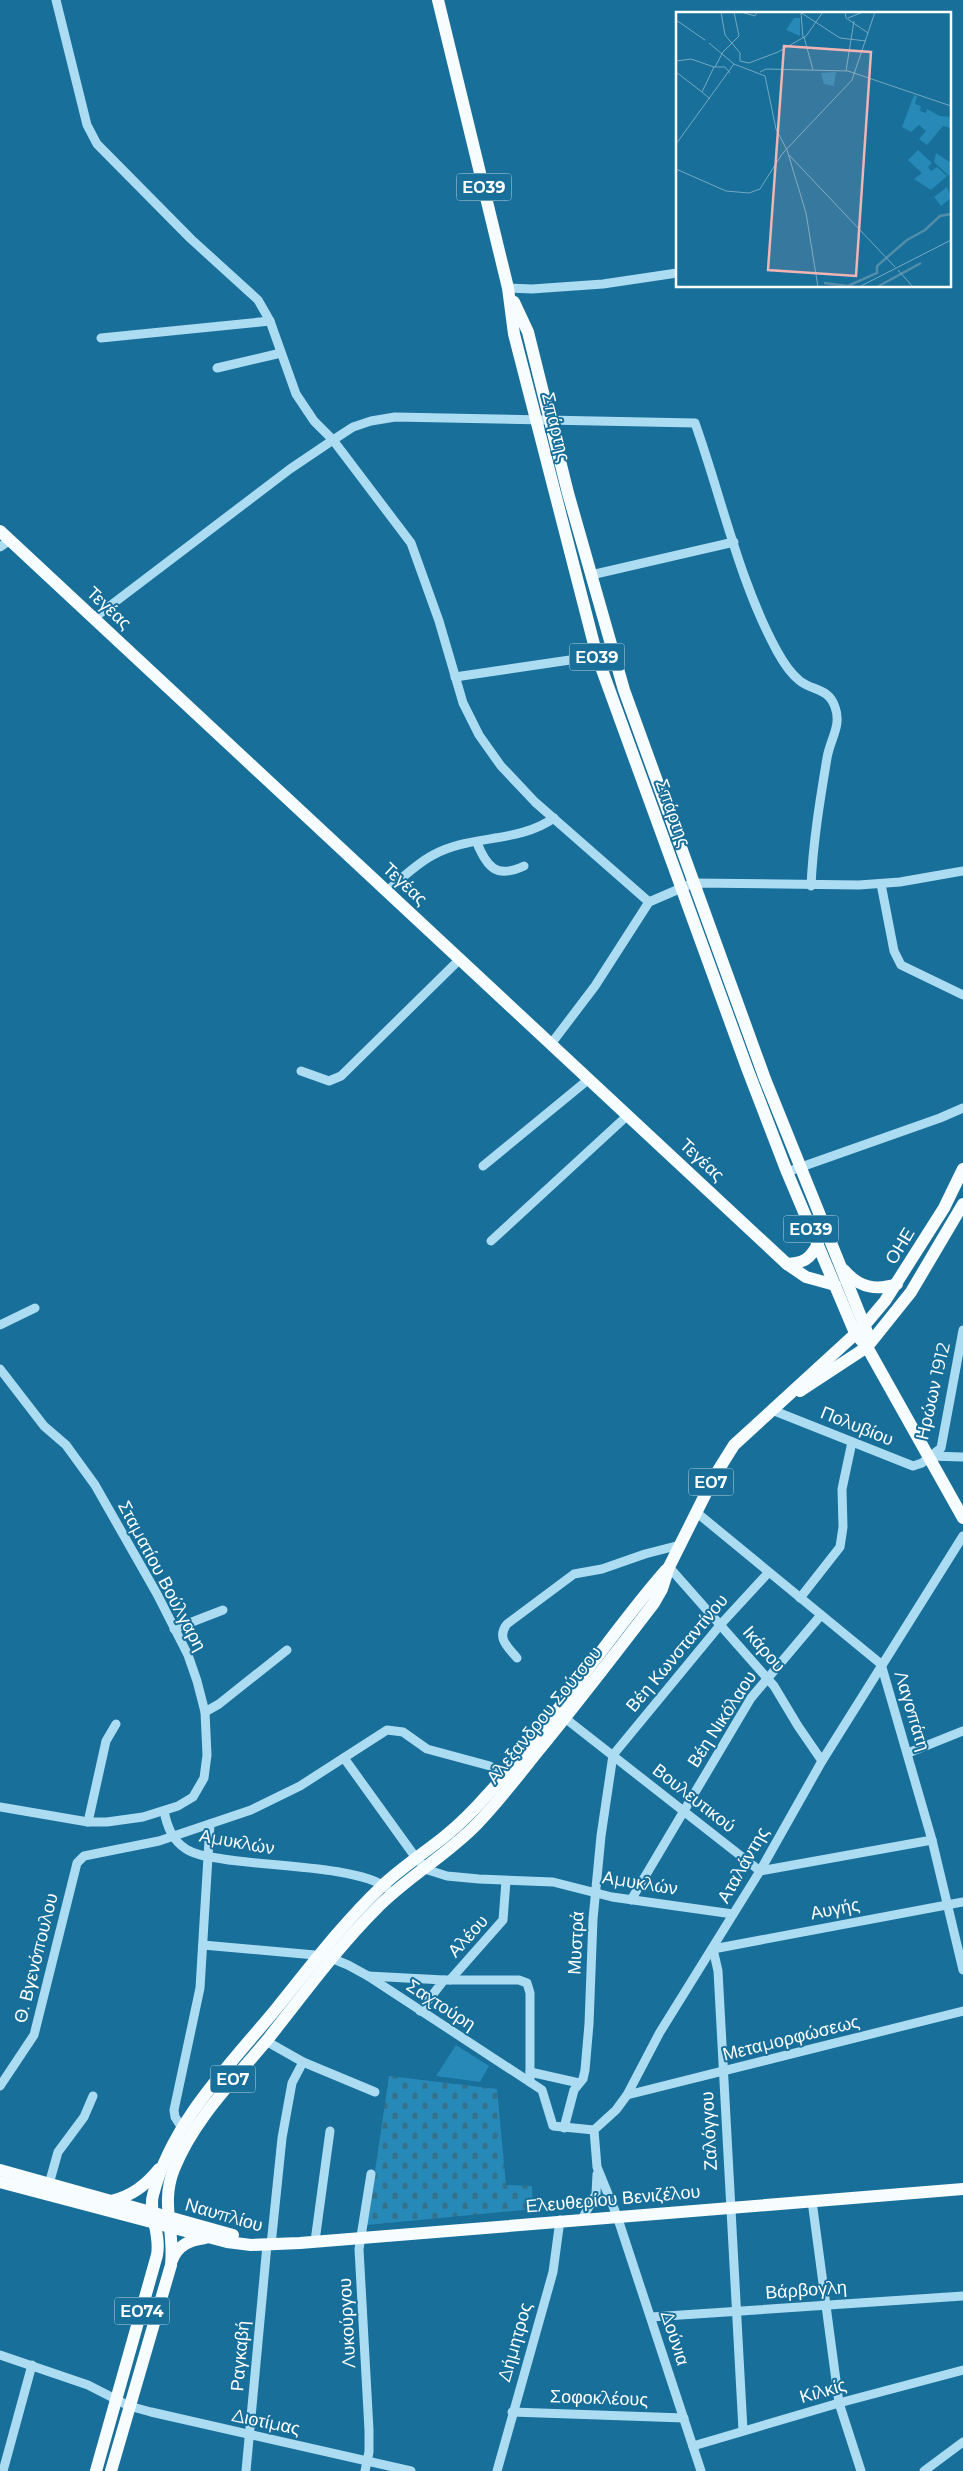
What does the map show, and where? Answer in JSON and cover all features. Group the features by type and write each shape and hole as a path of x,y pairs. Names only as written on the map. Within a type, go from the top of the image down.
{"main road":[{"name":"ΕΟ39","path":"438,0 461,86"},
{"name":"ΕΟ39","path":"446,0 461,86"},
{"name":"Σπάρτης","path":"461,86 508,288 514,334 597,656 687,885"},
{"name":"Σπάρτης","path":"508,288 528,332 591,575 624,690 687,885 699,941 794,1170 839,1264 859,1329"},
{"name":"Τεγέας","path":"0,531 5,544 94,618 787,1264 806,1278 835,1285"},
{"name":"ΟΗΕ","path":"859,1329 897,1284 944,1208 963,1169"},
{"name":"Σπάρτης","path":"794,1170 818,1244 835,1285 859,1329"},
{"name":"ΟΗΕ","path":"867,1347 912,1292 963,1204"},
{"path":"787,1264 804,1262 811,1257 818,1244"},
{"path":"839,1264 849,1277 862,1286 877,1288 897,1284"},
{"name":"ΕΟ39","path":"859,1329 868,1336 867,1347 963,1518"},
{"name":"Αλεξανδρου Σούτσου","path":"154,2218 152,2197 166,2161 182,2128 207,2091 319,1956 383,1885 420,1863 453,1847 477,1824 560,1715 642,1597 669,1567 714,1477 734,1445 859,1329"},
{"name":"Αλεξανδρου Σούτσου","path":"772,1410 867,1347"},
{"name":"Αλεξανδρου Σούτσου","path":"169,2222 166,2200 169,2183 185,2146 216,2100 332,1958 560,1715"},
{"name":"ΕΟ7","path":"111,2201 129,2196 166,2161"},
{"name":"Ναυπλίου","path":"0,2170 111,2201 154,2218"},
{"name":"Ναυπλίου","path":"0,2182 269,2244"},
{"name":"Ελευθερίου Βενιζέλου","path":"269,2244 963,2189"},
{"name":"ΕΟ74","path":"96,2471 158,2255 159,2239 154,2218"},
{"name":"Ναυπλίου","path":"169,2222 210,2237 242,2244 269,2244"},
{"name":"ΕΟ74","path":"111,2471 170,2264 172,2238 169,2222"},
{"path":"170,2264 180,2247 196,2239 210,2237"}],"street":[{"path":"56,0 87,125 97,144 191,239 258,300 270,321 296,394 314,421 333,440 411,543 442,630 463,703 479,735 500,766 522,790 649,902"},
{"path":"508,288 570,287 655,278 676,273"},
{"path":"101,338 270,321"},
{"path":"217,368 281,353"},
{"path":"94,618 290,469 353,427 371,421 395,417 696,423 734,542 758,608 777,652 790,671 801,682 826,692 835,706 837,728 828,753 813,845 811,886"},
{"path":"591,575 734,542"},
{"path":"455,677 597,656"},
{"path":"387,891 433,855 540,828 554,818"},
{"path":"477,843 486,862 496,870 509,872 524,866"},
{"path":"551,1044 595,986 649,902 687,885 811,886 882,884 963,871"},
{"path":"882,884 894,951 901,965 916,975 963,995"},
{"path":"302,1071 329,1081 341,1076 460,959"},
{"path":"483,1166 589,1079"},
{"path":"794,1170 946,1116 963,1108"},
{"path":"491,1241 628,1115"},
{"path":"0,1325 35,1308"},
{"name":"Ηρώων 1912","path":"929,1456 941,1448 959,1380 963,1330"},
{"name":"Σταματίου Βούλγαρη","path":"0,1369 39,1419 66,1446 95,1485 174,1628 198,1681 205,1712 206,1755 202,1784 188,1801 164,1811 128,1820 88,1822 0,1806"},
{"name":"Πολυβίου","path":"772,1410 913,1466 922,1463 929,1456"},
{"path":"800,1598 840,1547 843,1527 842,1489 852,1442"},
{"path":"929,1456 963,1457"},
{"name":"Λαγοπάτη","path":"696,1512 881,1664 932,1840 963,1970"},
{"name":"Αταλάντης","path":"594,2130 616,2110 627,2095 660,2032 760,1871 822,1761 881,1664 963,1536"},
{"path":"517,1658 502,1638 502,1631 564,1581 579,1572 602,1569 645,1554 680,1545"},
{"name":"Ικάρου","path":"669,1567 767,1677 780,1695 803,1735 822,1761"},
{"name":"Βέη Κωνσταντίνου","path":"613,1755 721,1624 768,1573"},
{"path":"174,1628 223,1610"},
{"name":"Βέη Νικόλαου","path":"631,1900 751,1698 821,1615"},
{"path":"205,1712 219,1704 287,1650"},
{"name":"Βουλευτικού","path":"560,1715 760,1871"},
{"path":"88,1822 106,1741 116,1724"},
{"path":"164,1811 166,1822 174,1837 210,1824 276,1799 387,1730 395,1730 427,1749 490,1766 505,1775"},
{"path":"908,1753 963,1731"},
{"name":"Μυστρά","path":"564,2128 574,2090 584,2076 588,2049 596,1893 607,1782 613,1755"},
{"path":"344,1758 420,1863"},
{"path":"182,2128 175,2117 174,2110 199,1994 210,1824"},
{"name":"Αμυκλών","path":"80,1859 89,1854 139,1846 174,1837 186,1849 208,1856 344,1873 369,1878 393,1893"},
{"path":"760,1871 932,1840"},
{"name":"Θ. Βγενόπουλου","path":"0,2086 34,2035 80,1859"},
{"name":"Αμυκλών","path":"420,1863 438,1874 455,1877 553,1882 631,1900 733,1914"},
{"name":"Αλέου","path":"420,2011 503,1920 506,1881"},
{"name":"Αυγής","path":"713,1949 963,1902"},
{"path":"202,1945 332,1958"},
{"name":"Ζαλόγγου","path":"713,1949 718,1971 729,2207 743,2430"},
{"name":"Σαχτούρη","path":"332,1958 368,1976 420,2011 530,2077"},
{"path":"368,1976 447,1980 519,1980 527,1983 530,1993 530,2077 542,2090 553,2126 594,2130 597,2167 596,2194 582,2219"},
{"name":"Μεταμορφώσεως","path":"627,2095 963,2011"},
{"path":"266,2041 303,2062 375,2092"},
{"name":"Ραγκαβή","path":"246,2471 269,2244 285,2122 292,2082 303,2062"},
{"path":"530,2077 579,2083"},
{"path":"49,2184 58,2152 84,2117 93,2096"},
{"path":"315,2241 330,2130"},
{"path":"597,2167 618,2216"},
{"name":"Λυκούργου","path":"365,2471 368,2460 369,2430 360,2236 371,2174"},
{"path":"812,2201 839,2403 861,2471"},
{"name":"Δούνια","path":"618,2216 702,2471"},
{"name":"Δήμητρος","path":"497,2471 512,2412 553,2272 560,2220"},
{"name":"Βάρβογλη","path":"651,2317 963,2296"},
{"name":"Διοτίμας","path":"0,2355 96,2388 129,2406 411,2471"},
{"path":"3,2471 32,2365"},
{"name":"Κιλκίς","path":"694,2446 743,2430 963,2370"},
{"name":"Σοφοκλέους","path":"512,2412 684,2418"},
{"path":"924,2471 963,2442"}],"green space":[{"path":"456,2045 489,2066 480,2082 436,2076"},
{"path":"389,2076 497,2089 506,2185 532,2186 533,2209 367,2225"}]}
